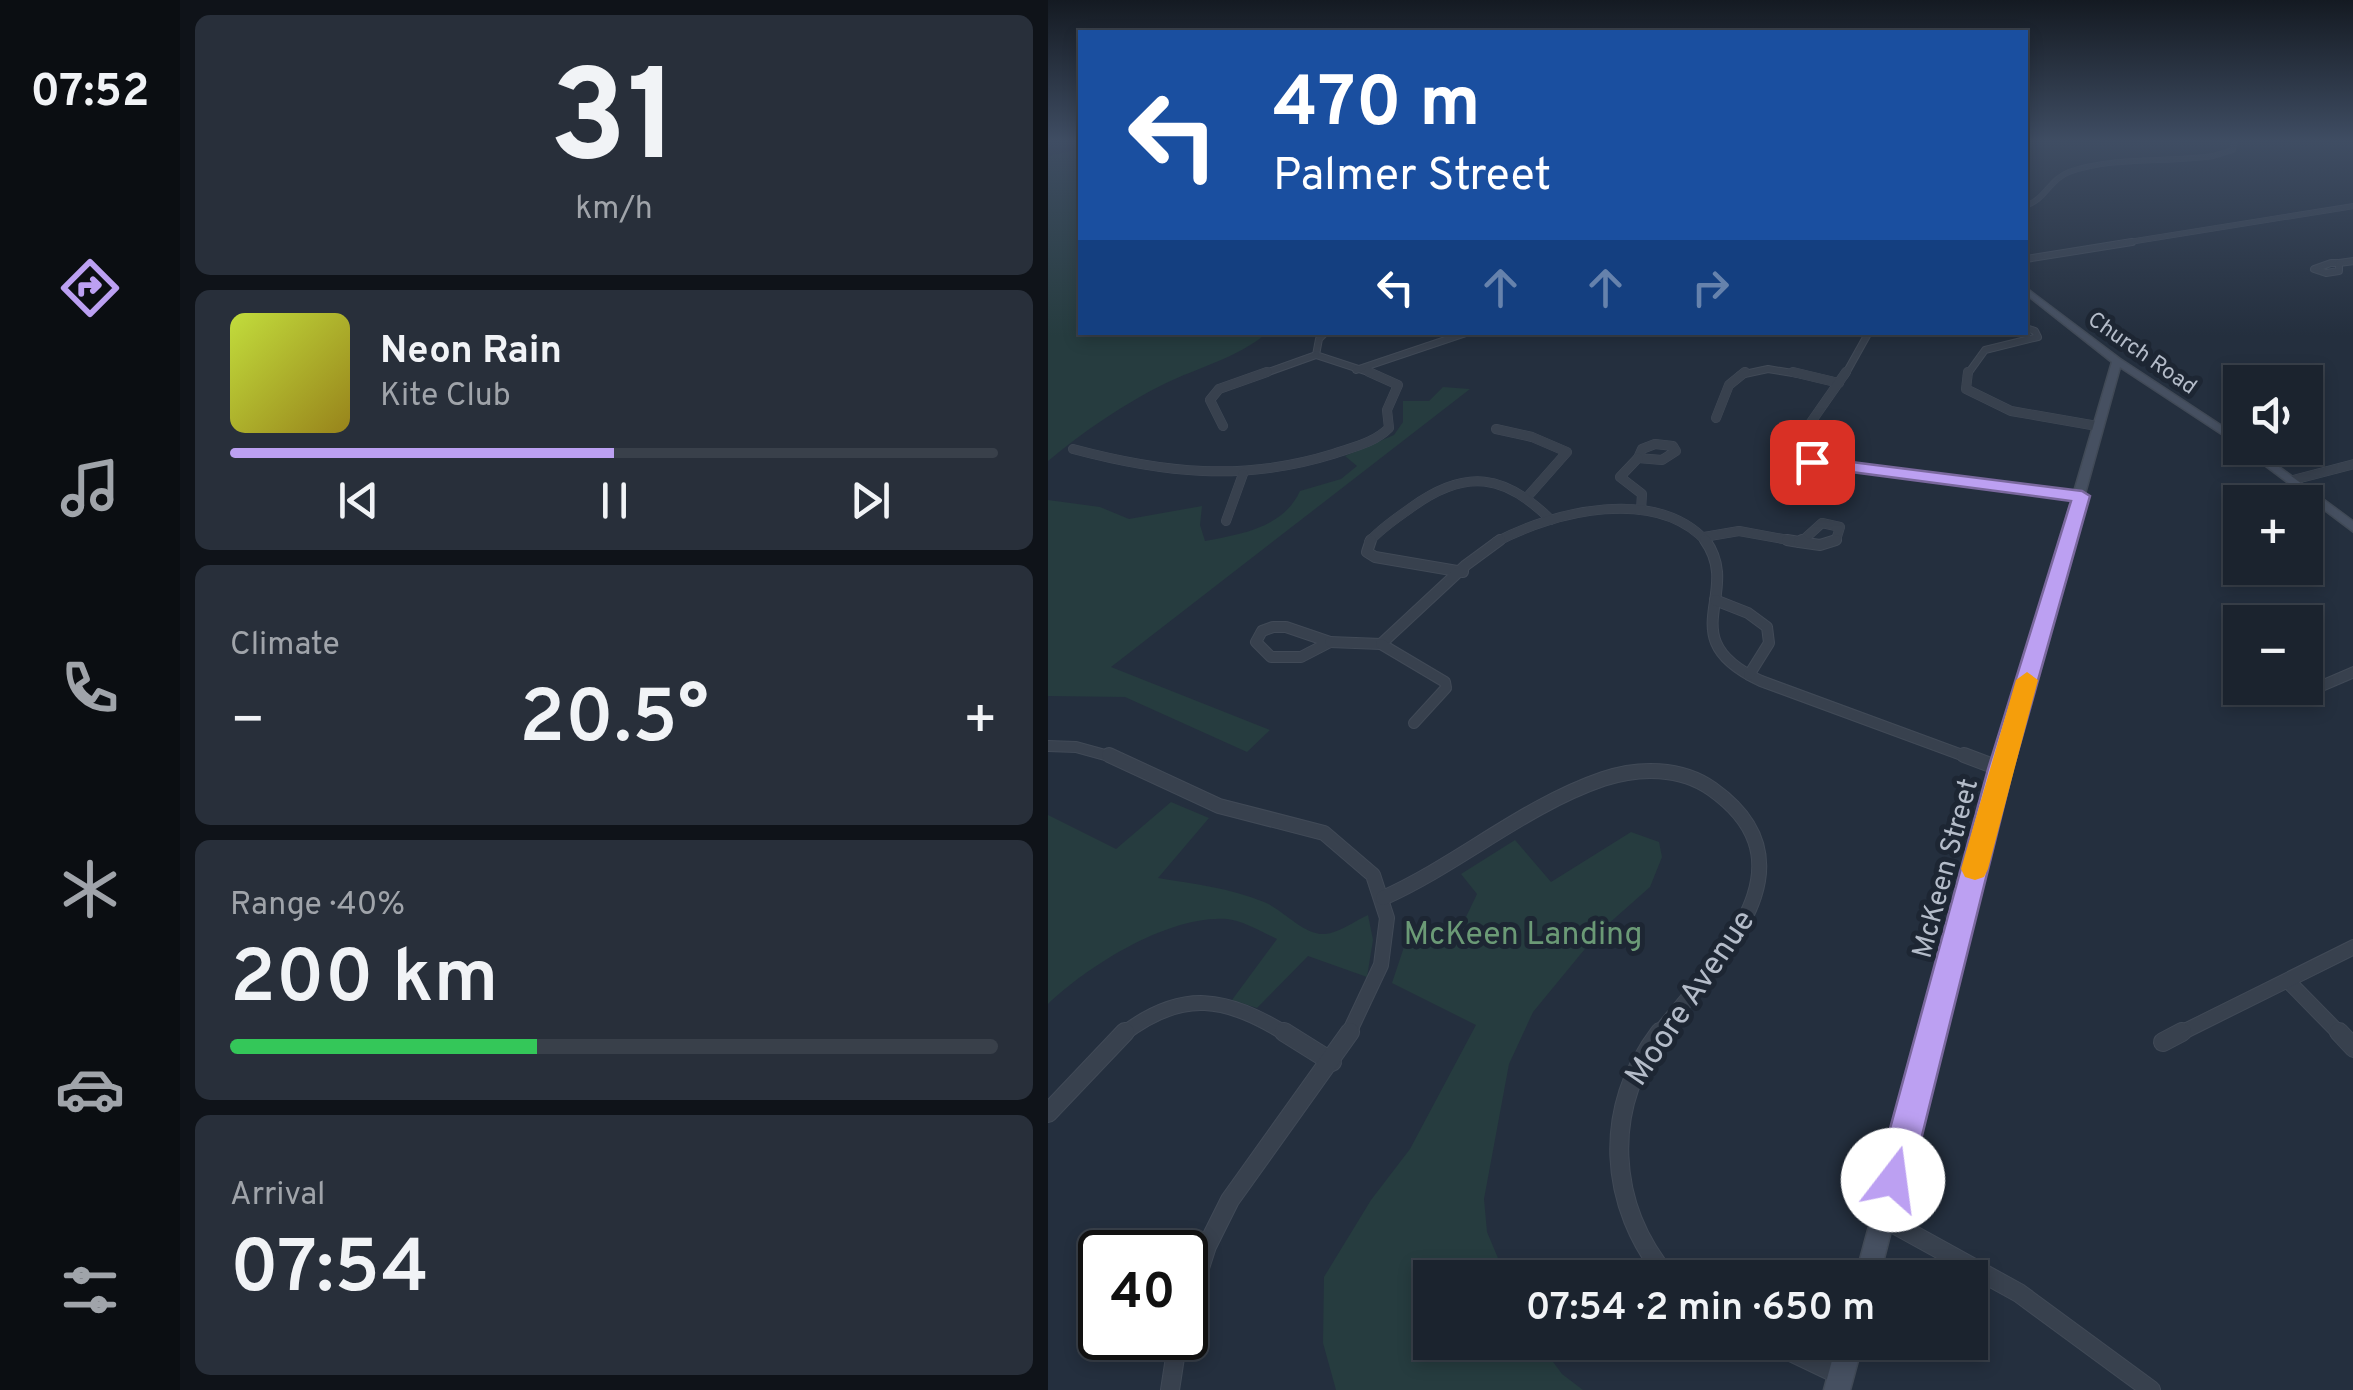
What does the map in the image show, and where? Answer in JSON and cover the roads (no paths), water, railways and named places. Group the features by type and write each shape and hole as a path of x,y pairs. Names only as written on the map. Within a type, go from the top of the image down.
{"street":[{"path":"2028,259 2349,207"},
{"path":"2338,263 2354,261"},
{"name":"Church Road","path":"2028,292 2118,361 2223,432"},
{"path":"2028,330 2038,337 2000,342 1980,352 1964,385 1970,394 2003,408 2098,426"},
{"path":"1316,355 1316,345 1324,335"},
{"path":"1356,370 1460,335"},
{"path":"1866,335 1839,384 1793,448 1801,459 2082,496"},
{"path":"2000,342 2004,335"},
{"path":"1073,449 1171,474 1243,474 1305,463 1388,431 1387,410 1398,385 1386,377 1333,365 1316,355 1219,389 1210,400 1223,426"},
{"name":"McKeen Street","path":"1872,1260 2001,769 2118,361"},
{"path":"1716,418 1732,380 1752,371 1768,370 1839,384"},
{"path":"1496,429 1567,452 1528,495"},
{"path":"1638,458 1620,477 1642,494 1641,510"},
{"path":"2293,480 2354,464"},
{"path":"2272,465 2354,528"},
{"path":"1226,521 1243,474"},
{"path":"1463,572 1375,557 1367,552 1367,545 1423,497 1450,482 1482,480 1528,495 1551,520"},
{"path":"1381,644 1508,535 1551,520 1598,511 1641,510 1672,517 1704,538 1716,564 1719,651 1749,675 2001,769"},
{"path":"1704,538 1739,531 1799,542"},
{"path":"1716,600 1767,627 1770,635 1766,650 1749,675"},
{"path":"1330,642 1308,656 1291,660 1263,652 1256,642 1262,631 1279,626 1330,642 1381,644 1445,682 1446,688 1414,722"},
{"path":"2323,685 2354,672"},
{"path":"1048,746 1103,751 1208,802 1322,832 1358,857 1383,898 1385,949 1367,1005 1332,1062 1228,1204 1208,1242"},
{"name":"Moore Avenue","path":"1383,898 1443,872 1575,788 1610,775 1668,770 1715,790 1739,810 1754,834 1760,858 1759,883 1752,906 1637,1064 1620,1110 1617,1146 1623,1185 1646,1249 1654,1260"},
{"path":"2163,1042 2354,947"},
{"path":"2289,982 2354,1048"},
{"path":"1048,1112 1127,1031 1157,1012 1190,1002 1207,1000 1240,1010 1332,1062"},
{"path":"1884,1218 2019,1293 2151,1390"},
{"path":"1170,1390 1175,1360"},
{"path":"1800,1360 1839,1383"}],"park label":[{"name":"McKeen Landing","path":"1523,933"}]}
